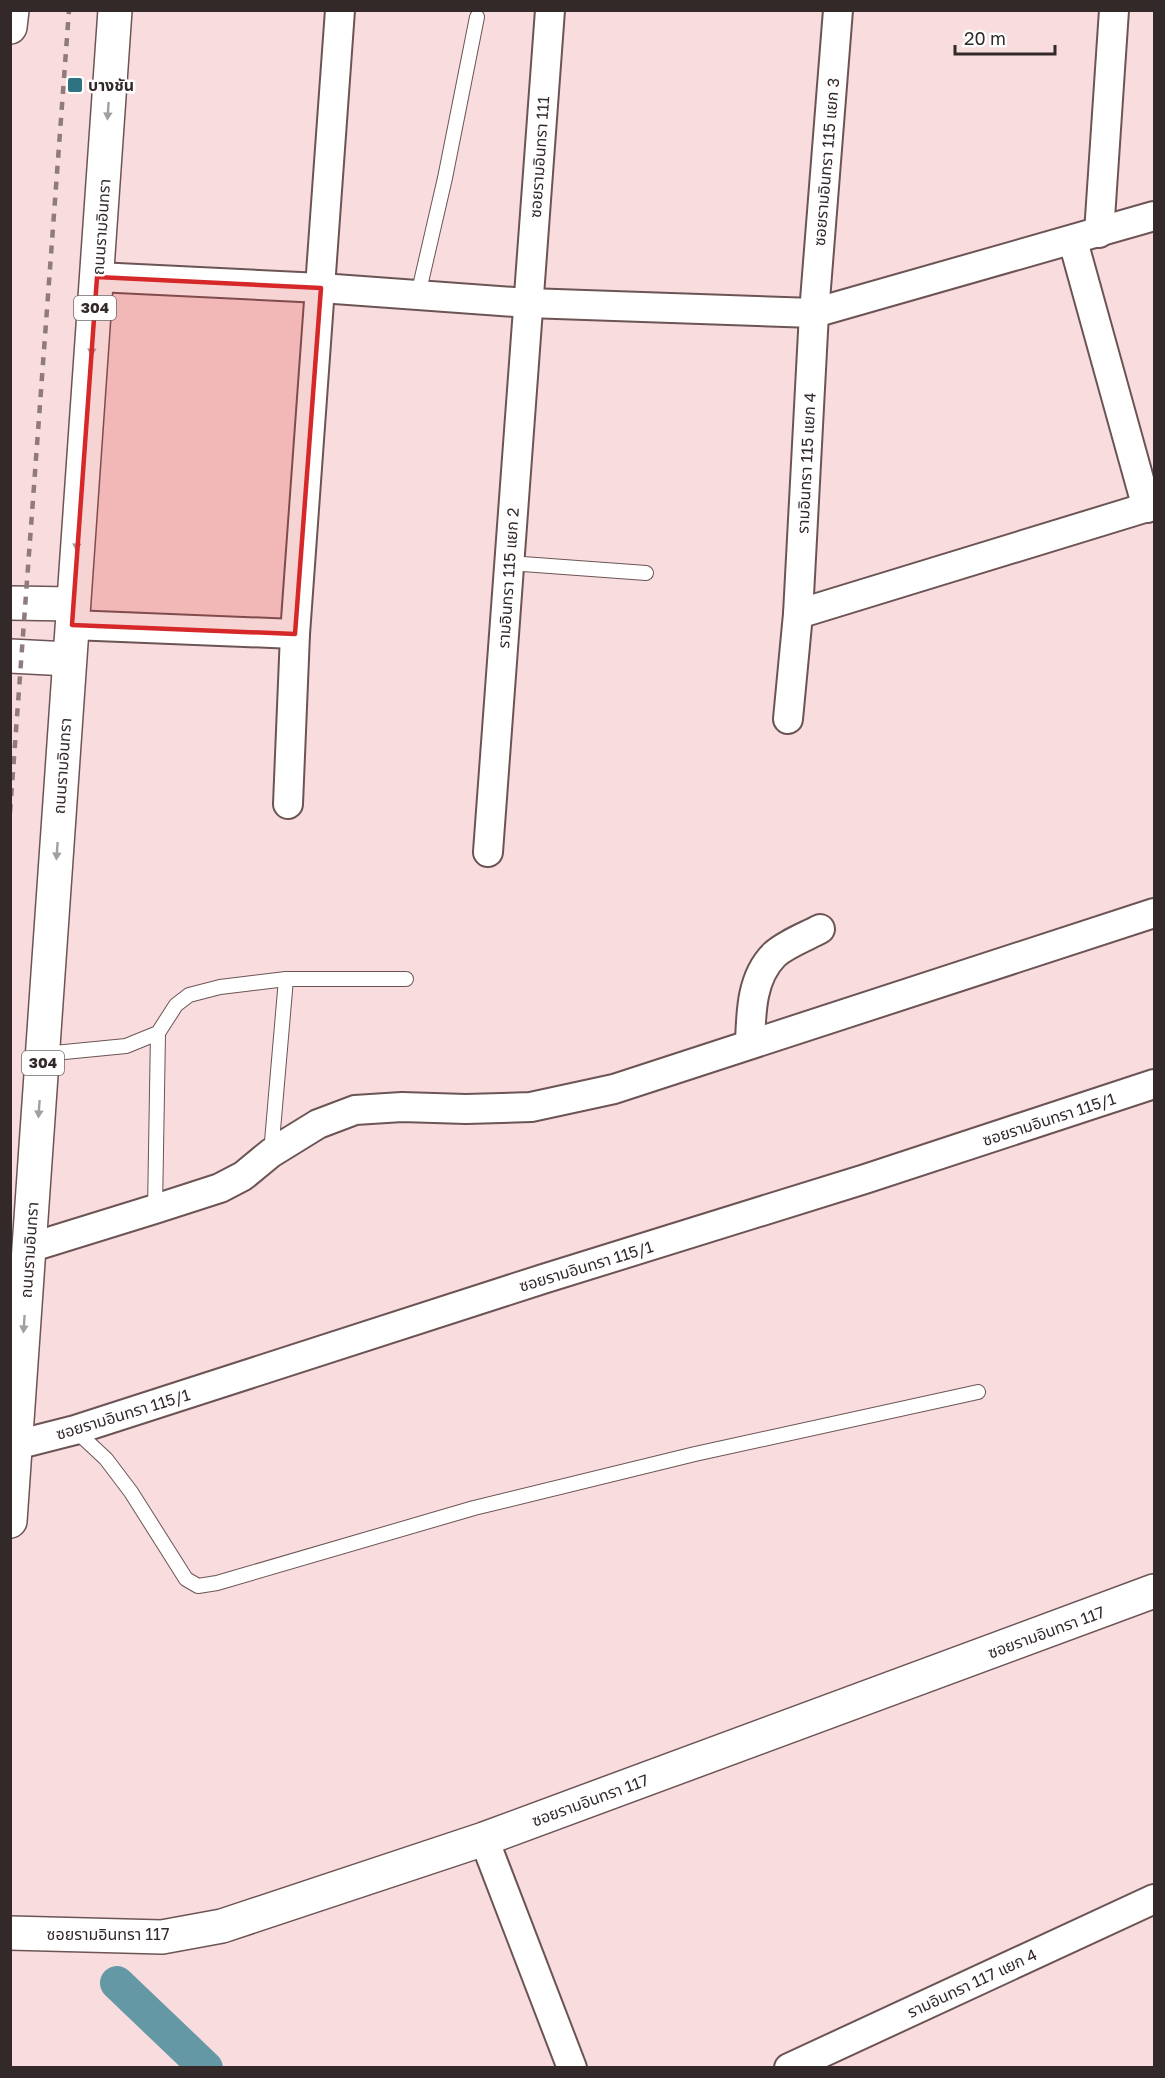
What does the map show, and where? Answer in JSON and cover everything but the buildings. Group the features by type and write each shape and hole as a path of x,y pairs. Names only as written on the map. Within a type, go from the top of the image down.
{"main road":[{"path":"10,27 12,10"},
{"name":"ถนนรามอินทรา","path":"10,1521 115,10"},
{"path":"10,603 72,615"},
{"path":"10,656 69,659"},
{"name":"ซอยรามอินทรา 117","path":"10,1933 162,1937 222,1926 484,1839 1155,1592"}],"street":[{"path":"288,804 295,634 340,10"},
{"name":"ซอยรามอินทรา 111","path":"528,303 550,10"},
{"name":"ซอยรามอินทรา 115 แยก 3","path":"814,313 838,10"},
{"path":"798,614 1151,507 1086,237 1114,10"},
{"path":"97,277 321,288 528,303 814,313 1155,216"},
{"name":"รามอินทรา 115 แยก 2","path":"488,852 528,303"},
{"name":"รามอินทรา 115 แยก 4","path":"788,720 798,614 814,313"},
{"path":"72,615 295,634"},
{"path":"29,1248 220,1188 243,1176 271,1153 318,1124 355,1110 402,1107 466,1109 531,1107 614,1089 1155,913"},
{"path":"750,1044 752,1006 759,978 775,954 820,929"},
{"name":"ซอยรามอินทรา 115/1","path":"16,1445 75,1430 543,1279 865,1179 1155,1084"},
{"path":"484,1839 572,2067"},
{"name":"รามอินทรา 117 แยก 4","path":"789,2067 1155,1899"}],"lane":[{"path":"418,295 445,178 477,17"},
{"path":"509,563 646,573"},
{"path":"271,1153 286,979"},
{"path":"155,1209 158,1033 176,1005 189,995 220,987 286,979 406,979"},
{"path":"44,1054 126,1046 158,1033"},
{"path":"75,1430 106,1459 131,1492 186,1579 198,1586 217,1583 474,1508 695,1454 978,1392"}],"highlighted area":[{"path":"97,277 321,288 295,634 72,625"}],"waterway":[{"path":"117,1983 206,2068"}],"railway":[{"path":"10,812 69,10"}],"place":[{"name":"บางชัน","path":"75,85"}]}
